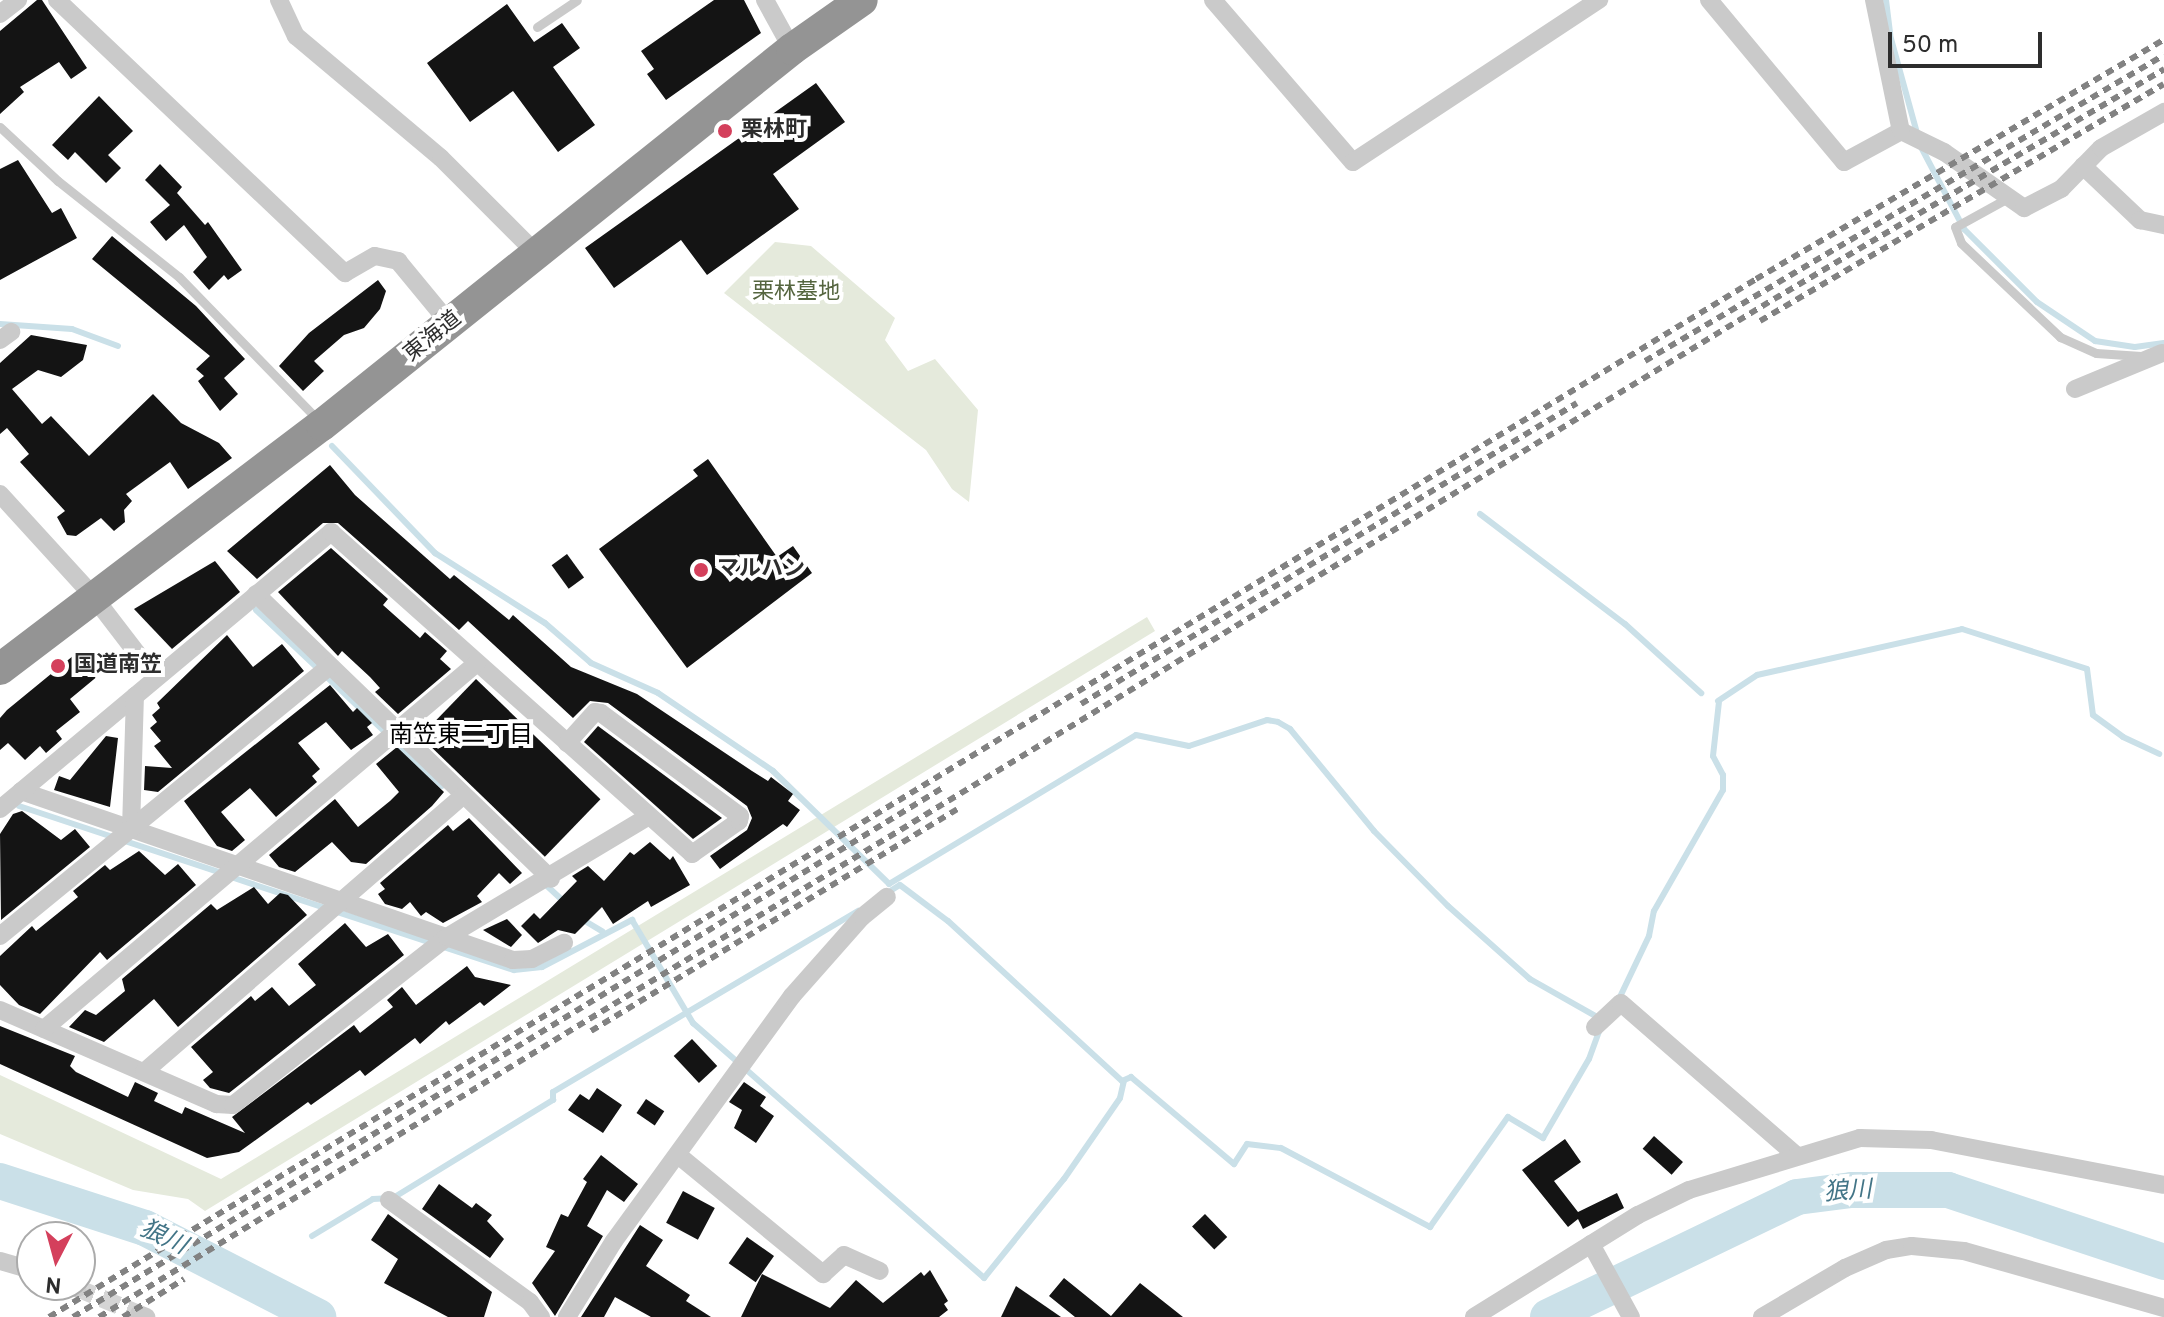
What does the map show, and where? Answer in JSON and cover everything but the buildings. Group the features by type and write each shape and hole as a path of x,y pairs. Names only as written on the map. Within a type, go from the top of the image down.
{"highway":[{"name":"東海道","path":"0,669 322,425 792,49 862,0"}],"street":[{"path":"0,14 18,0"},
{"path":"57,0 345,273 375,256 398,261 450,324"},
{"path":"279,0 296,36 441,158 536,253"},
{"path":"765,0 792,49"},
{"path":"1223,3 1353,162 1599,0"},
{"path":"1709,0 1844,162 1911,135"},
{"path":"1874,0 1911,135 2024,208 2038,205 2101,148 2164,112"},
{"path":"2083,166 2140,220 2164,225"},
{"path":"0,333 11,332 0,340"},
{"path":"2075,389 2163,353"},
{"path":"0,494 93,596 156,678"},
{"path":"0,809 331,532 477,663 649,816 692,854 740,816 601,713 595,712 567,743"},
{"path":"256,594 551,879"},
{"path":"44,1029 477,663"},
{"path":"0,936 330,666"},
{"path":"131,829 135,696"},
{"path":"21,791 523,961 564,943"},
{"path":"144,1072 464,795"},
{"path":"0,1010 216,1104 233,1105 447,937 551,879 649,816"},
{"path":"567,1317 614,1241 792,996 862,917 887,897"},
{"path":"1595,1027 1621,1003 1797,1156"},
{"path":"1474,1317 1591,1244 1689,1190 1797,1156 1893,1135 2019,1153 2164,1185"},
{"path":"678,1155 823,1274 844,1255 880,1271"},
{"path":"389,1200 530,1302 541,1317"},
{"path":"1591,1244 1631,1317"},
{"path":"1762,1317 1845,1268 1912,1246 1964,1251 2164,1308"}],"lane":[{"path":"537,27 577,0"},
{"path":"0,127 58,181 179,277 322,425"},
{"path":"2006,199 1955,227 1961,243 2060,337 2096,353 2135,357 2163,353"}],"green space":[{"name":"栗林墓地","path":"775,242 811,246 895,318 885,340 908,371 935,359 978,410 969,502 952,489 926,450 724,293"},
{"path":"1147,617 1155,631 205,1211 188,1199 133,1190 0,1134 0,1075 221,1179"}],"waterway":[{"path":"1886,0 1890,35 1917,133"},
{"path":"1921,147 1964,229 2037,302 2095,341 2135,347 2164,343"},
{"path":"0,324 72,329 118,346"},
{"path":"332,446 435,553 545,623 591,663 658,693 773,771 889,884 1136,735 1189,746 1267,720 1278,722 1290,729 1374,831 1448,906 1530,979 1599,1018"},
{"path":"1480,514 1625,624 1701,693"},
{"path":"256,610 442,786"},
{"path":"1718,701 1757,675 1962,629 2087,669 2093,715 2123,737 2159,754"},
{"path":"1618,1001 1649,936 1654,911 1723,790 1723,775 1713,756 1719,702"},
{"path":"19,806 221,873"},
{"path":"231,877 514,970 542,967 632,920 693,1023 984,1278 1064,1179 1120,1098 1124,1081"},
{"path":"546,885 564,902"},
{"path":"887,893 900,885 948,921 1122,1081 1131,1077 1234,1164 1247,1144 1281,1148 1430,1227 1508,1117 1543,1138 1589,1059 1599,1031"},
{"path":"312,1236 373,1199 393,1198 553,1100 553,1092 858,911"},
{"path":"580,918 602,931"},
{"name":"狼川","path":"0,1181 145,1228 318,1317"},
{"name":"狼川","path":"1548,1317 1797,1197 1852,1190 1948,1190 2164,1262"}],"tunnel":[{"path":"96,1296 139,1314"}],"railway":[{"path":"49,1317 1756,279 2164,40"},
{"path":"1645,361 2164,55"},
{"path":"99,1317 1774,299 2164,69"},
{"path":"1760,321 2164,84"},
{"path":"1081,704 1577,403"},
{"path":"73,1317 944,787"},
{"path":"591,1031 957,809"},
{"path":"123,1317 184,1279"}],"place":[{"name":"栗林町","path":"725,131"},
{"name":"マルハン","path":"701,570"},
{"name":"国道南笠","path":"58,666"}],"district":[{"name":"南笠東二丁目","path":"461,737"}]}
